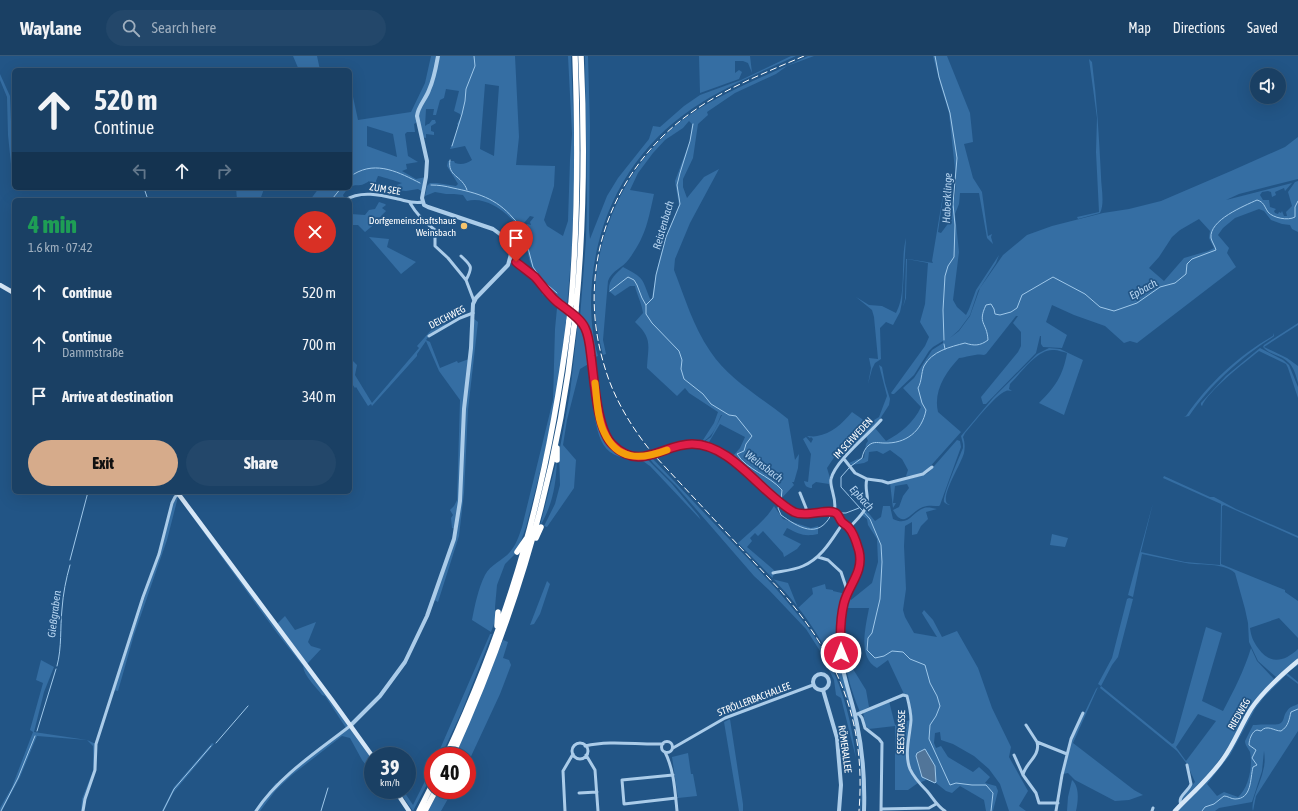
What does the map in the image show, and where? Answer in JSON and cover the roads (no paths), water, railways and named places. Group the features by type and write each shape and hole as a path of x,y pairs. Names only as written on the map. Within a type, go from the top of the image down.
{"highway":[{"path":"450,747 474,693 498,630 527,537 547,456 560,385 569,321 576,239 578,184 575,56"},
{"path":"456,747 498,647 530,549 556,444 574,327 582,233 584,185 581,56"},
{"path":"556,444 557,460"},
{"path":"530,549 541,527"},
{"path":"517,552 527,537"},
{"path":"498,612 496,624 498,630"},
{"path":"419,811 425,799"},
{"path":"425,811 431,799"}],"main road":[{"path":"0,285 12,292"},
{"path":"179,494 366,747"},
{"name":"RIEDWEG","path":"1175,811 1203,783 1227,753 1259,698 1277,679 1298,661"},
{"path":"401,799 408,810"}],"street":[{"path":"438,56 430,90 418,110 417,121 427,161 422,198 423,202 428,207 486,226 500,233 510,245 510,260 504,270 490,282 474,301"},
{"name":"ZUM SEE","path":"349,198 367,194 398,199 410,203 423,202"},
{"path":"256,811 271,791 350,726 380,696 405,662 427,616 454,539 459,508 464,409 471,348 474,301 466,280 448,258 434,246 435,230 414,212 410,203"},
{"path":"461,256 472,269 466,280"},
{"path":"510,260 516,262 534,277 555,300 583,325 589,344 603,431 610,442 617,449 628,455 638,457 650,456 674,447 692,444 709,448 726,456 794,512 806,514 828,511 834,512 849,528 859,550 860,563 856,579 848,593 843,607 841,653 843,668 857,715 863,769 864,811"},
{"name":"DEICHWEG","path":"429,336 460,318 473,313"},
{"name":"IM SCHWEDEN","path":"834,512 834,497 830,480 833,474 844,459 881,420"},
{"path":"844,459 855,473 867,479 888,483 924,474 932,467"},
{"path":"849,528 861,515 867,504 865,487 867,479"},
{"path":"800,493 806,508 806,514"},
{"path":"83,811 85,799 95,770 96,744 143,597 159,554 172,503 177,494"},
{"path":"773,574 801,567 818,557 830,543 843,523"},
{"path":"818,557 828,560 841,572 848,593"},
{"path":"820,674 826,675 830,682 828,688 823,690 818,690 813,685 815,676 820,674"},
{"name":"STRÖLLERBACHALLEE","path":"672,746 681,743 725,718 813,685"},
{"name":"RÖMERALLEE","path":"823,690 837,738 841,785 839,811"},
{"name":"SEESTRASSE","path":"857,715 903,695 907,696 911,719 908,764 914,776 936,804 945,811"},
{"path":"1056,811 1062,775 1071,739 1083,713"},
{"path":"857,715 862,718 866,730 879,739 882,743 881,810 929,809 936,804"},
{"path":"1026,725 1038,742 1067,754"},
{"path":"585,746 594,744 629,743 654,745 663,744 667,741 672,746 670,751 670,760 678,811"},
{"path":"1023,775 1036,755 1038,742"},
{"path":"565,811 563,771 573,754 572,750 576,744 580,743 585,746 587,750 586,755 583,758"},
{"path":"587,750 594,744"},
{"path":"662,748 663,744"},
{"path":"654,745 662,748 670,760"},
{"path":"665,752 670,751"},
{"path":"573,754 576,758"},
{"path":"586,755 595,770 598,811"},
{"path":"1014,755 1023,775 1033,788 1039,803 1058,803"},
{"path":"568,762 576,758 583,758 590,762"},
{"path":"1181,805 1179,801 1180,798 1191,784 1187,765"},
{"path":"673,775 622,780 624,804 676,798"},
{"path":"579,793 596,792"}],"waterway":[{"path":"452,146 462,114 466,89 475,66 474,56"},
{"name":"Haberklinge","path":"935,56 939,77 950,113 957,158 953,204 955,225 954,257 948,266 945,276 943,310 944,340"},
{"name":"Reistenbach","path":"646,305 653,298 656,275 666,237 680,204 677,185 690,141 693,124"},
{"path":"450,160 451,170 462,181 467,190"},
{"name":"Weinsbach","path":"354,174 371,168 380,168 396,172 420,183"},
{"name":"Weinsbach","path":"431,185 462,190 486,197 507,211 520,228"},
{"name":"Weinsbach","path":"145,190 147,198"},
{"name":"Weinsbach","path":"333,198 339,190"},
{"name":"Epbach","path":"851,466 862,458 865,449 871,444 876,442 892,443 906,439 917,430 926,410 922,403 918,388 924,366 927,361 942,350 965,343 974,345 980,344 988,340 982,320 983,311 986,305 991,304 995,314 1000,315 1011,312 1017,308 1022,295 1053,277 1085,294 1100,307 1114,311 1137,303 1160,287 1175,283 1186,274 1187,264 1192,259 1216,250 1211,238 1212,231 1228,214 1257,200 1263,203 1268,212 1273,216 1285,219 1292,218 1295,217 1295,207 1298,201"},
{"name":"Weinsbach","path":"521,230 533,267 542,280 557,293"},
{"name":"Weinsbach","path":"610,291 628,277 634,280 646,305 646,314 652,323 679,351 682,360 681,369 684,379 703,394 711,404 729,415 736,416 752,436 746,444 744,451 737,454 741,460 771,480 782,490 781,500"},
{"name":"Epbach","path":"944,344 945,349"},
{"name":"Epbach","path":"849,468 841,477 841,487 870,519 881,545 882,562 880,599 872,633 868,638 867,650 875,658 884,656 892,651 903,652 910,659 925,665 930,683 937,696 940,706 930,725 929,739 950,785 956,783 986,785 993,793 991,811"},
{"name":"Gießgraben","path":"70,560 87,494"},
{"name":"Weinsbach","path":"780,503 778,508 781,515 794,524 808,529 820,527 826,523 831,515 834,514"},
{"name":"Weinsbach","path":"837,513 846,513 859,508"},
{"name":"Gießgraben","path":"57,666 59,659 63,598 70,565"},
{"name":"Gießgraben","path":"37,731 56,669"},
{"path":"216,743 248,706"},
{"path":"1202,811 1205,807 1214,804 1224,796 1235,799 1245,796 1249,788 1253,767 1257,765 1252,758 1256,750 1249,745 1252,734 1257,730 1261,731 1266,728 1281,731 1287,725 1291,712 1298,709"},
{"name":"Gießgraben","path":"1,811 18,778 35,736"},
{"path":"163,811 174,789 211,746"},
{"path":"321,811 328,788"}],"railway":[{"path":"804,56 748,80 695,110 666,133 641,161 621,191 607,224 598,258 594,294 597,331 605,368 625,414 654,455 781,591 819,641 833,666 844,692 853,720 858,748 860,778 859,811"}],"place":[{"name":"Dorfgemeinschaftshaus Weinsbach","path":"464,226"}]}
